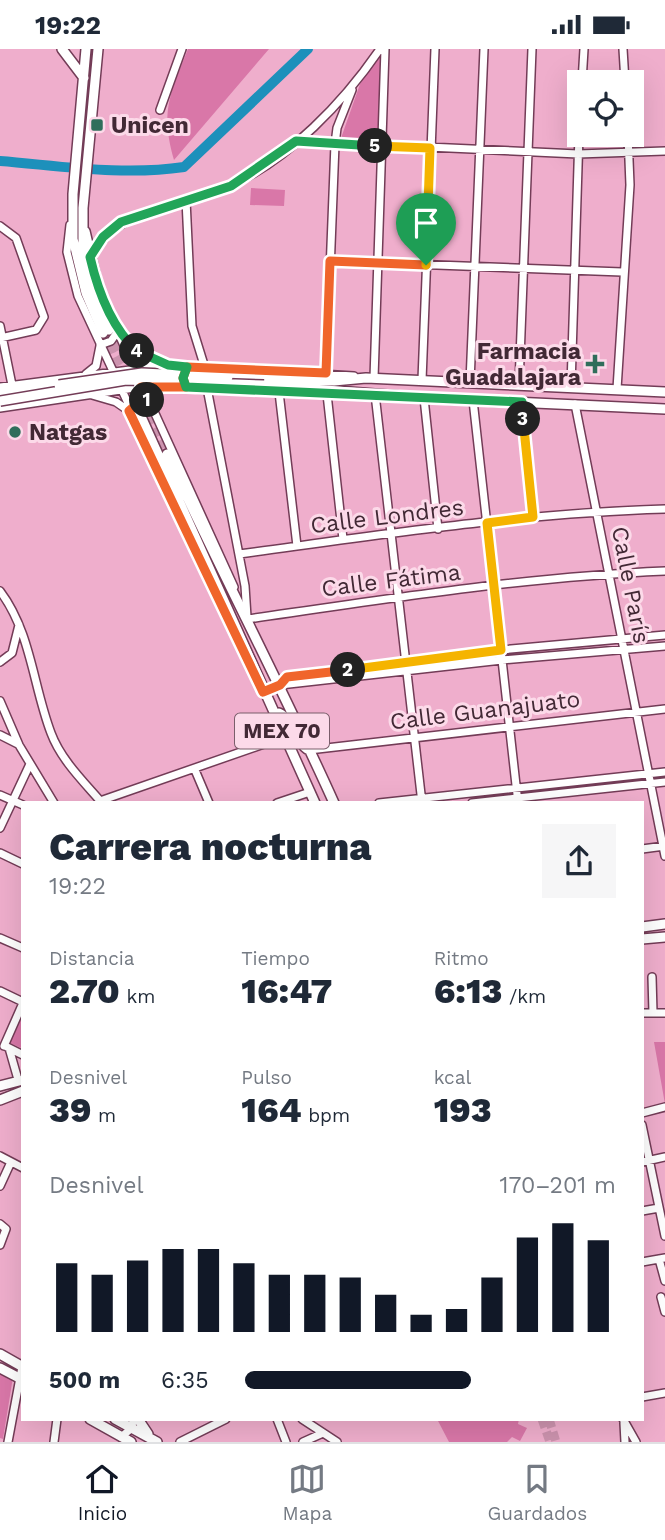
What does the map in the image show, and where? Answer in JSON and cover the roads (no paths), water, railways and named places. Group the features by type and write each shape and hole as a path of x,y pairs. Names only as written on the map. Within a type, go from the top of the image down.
{"main road":[{"path":"63,49 98,54"},
{"path":"63,49 84,79"},
{"name":"MEX 70","path":"85,53 72,211 76,262 110,331"},
{"name":"MEX 70","path":"98,54 85,192 83,251 87,270 110,331"},
{"path":"0,393 134,373 334,381 370,378 665,391"},
{"path":"0,401 126,380 264,384 424,398 665,409"},
{"name":"MEX 70","path":"134,412 214,577 232,625 314,801"},
{"name":"MEX 70","path":"167,454 221,573 241,605 333,801"},
{"path":"274,716 279,713 285,716 296,738 309,750"},
{"path":"644,927 665,924"},
{"path":"644,939 665,937"},
{"path":"4,1085 21,1077"},
{"path":"0,1100 20,1093"},
{"path":"0,1354 21,1366"},
{"path":"0,1368 21,1379"},
{"path":"93,1421 120,1439 131,1442"},
{"path":"140,1421 154,1440"},
{"path":"132,1423 154,1440"}],"street":[{"path":"160,110 182,49"},
{"path":"90,257 103,237 121,222 231,186 296,141 340,101 380,49"},
{"path":"0,387 168,365 326,373 370,378 379,263 385,49"},
{"path":"422,380 435,49"},
{"path":"470,382 484,49"},
{"path":"519,384 532,49"},
{"path":"583,70 584,49"},
{"path":"623,49 624,70"},
{"path":"326,373 335,144 342,115 357,79"},
{"path":"296,141 527,153 665,151"},
{"path":"571,386 578,147"},
{"path":"617,389 622,272 630,185 629,147"},
{"path":"186,200 192,326 205,368"},
{"name":"MEX 70","path":"72,211 67,252 78,296 134,412"},
{"name":"MEX 70","path":"83,220 110,331 133,368 198,504 241,605"},
{"path":"0,226 16,238 44,317 37,330 2,337"},
{"path":"330,261 622,272"},
{"path":"0,326 12,385"},
{"path":"79,377 96,366 100,345 111,341 110,331"},
{"path":"110,331 144,356 168,365"},
{"path":"186,387 183,378 187,367"},
{"path":"79,377 92,381 94,388 87,394"},
{"path":"0,408 141,387 371,394 392,534 422,801 665,772"},
{"path":"207,388 239,554 247,618"},
{"path":"279,392 297,546"},
{"path":"87,394 134,412 137,404 150,404"},
{"path":"327,394 343,539"},
{"path":"424,398 438,529"},
{"path":"473,400 518,801 665,782"},
{"path":"522,402 533,517"},
{"name":"Calle París","path":"575,404 665,856"},
{"name":"Calle Londres","path":"239,554 533,517 596,511 665,509"},
{"name":"Calle Fátima","path":"247,618 609,573 665,571"},
{"path":"0,591 19,623 52,735 63,755 100,801"},
{"path":"0,662 12,653 19,623"},
{"path":"280,685 287,677 501,650 665,635"},
{"path":"263,692 280,685 502,660 665,646"},
{"path":"0,701 19,745 53,801"},
{"name":"Calle Guanajuato","path":"309,750 665,709"},
{"path":"0,735 19,745"},
{"path":"104,801 285,737"},
{"path":"0,828 30,764"},
{"path":"195,770 208,801"},
{"path":"282,801 310,792"},
{"path":"0,795 21,804"},
{"path":"644,849 664,846"},
{"path":"0,853 21,863"},
{"path":"0,938 21,947"},
{"path":"652,977 653,1013"},
{"path":"0,991 21,1002"},
{"path":"4,1046 21,1008"},
{"path":"644,1013 665,1013"},
{"path":"4,1046 21,1054"},
{"path":"4,1046 21,1077"},
{"path":"644,1112 665,1107"},
{"path":"644,1143 665,1236"},
{"path":"0,1156 21,1167"},
{"path":"646,1161 665,1157"},
{"path":"0,1185 11,1162"},
{"path":"644,1211 659,1208"},
{"path":"0,1224 6,1229 0,1245"},
{"path":"644,1262 662,1258 665,1281"},
{"path":"652,1300 663,1297 665,1313"},
{"path":"8,1442 21,1379"},
{"path":"644,1397 665,1393"},
{"path":"54,1442 57,1421"},
{"path":"120,1421 120,1439"},
{"path":"180,1442 222,1421"},
{"path":"278,1421 286,1442"},
{"path":"305,1421 337,1442"},
{"path":"624,1421 625,1442"},
{"path":"624,1421 636,1442"},
{"path":"120,1439 132,1423"},
{"path":"303,1442 323,1433"}],"waterway":[{"path":"0,161 138,171 184,167 308,49"}],"tunnel":[{"path":"109,330 167,454"},
{"path":"103,333 138,411"},
{"path":"543,1421 550,1442"},
{"path":"550,1421 556,1442"}],"place":[{"name":"Unicen","path":"97,125"},
{"name":"Farmacia Guadalajara","path":"595,364"},
{"name":"Natgas","path":"15,432"}]}
